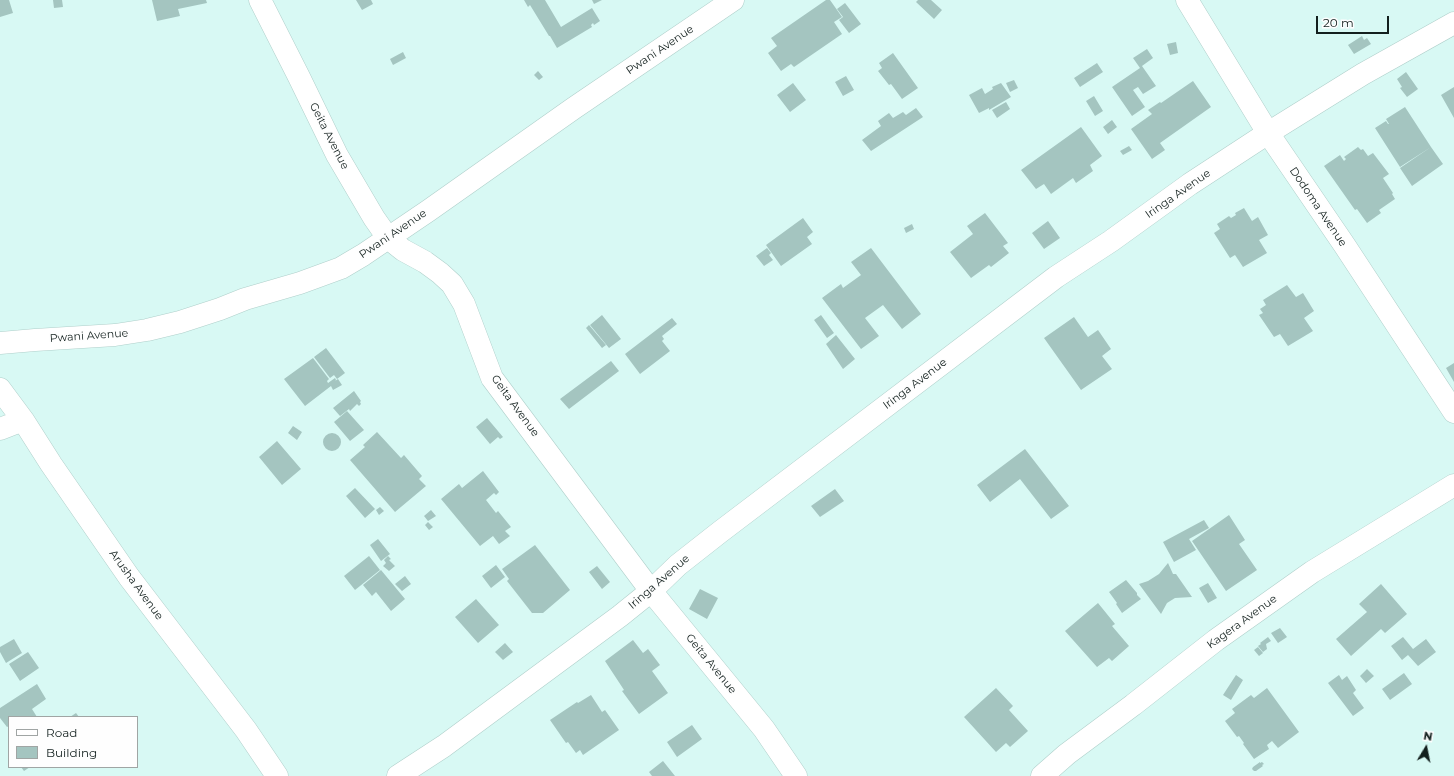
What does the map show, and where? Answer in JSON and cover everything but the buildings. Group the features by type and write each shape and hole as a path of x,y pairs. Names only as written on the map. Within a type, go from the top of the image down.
{"street":[{"name":"Geita Avenue","path":"260,0 337,156 374,218 388,238 403,250 425,262 452,284 464,304 492,378 651,591 764,730 796,776"},
{"name":"Pwani Avenue","path":"0,343 115,335 147,330 180,322 341,268 388,238 568,112 734,0"},
{"name":"Dodoma Avenue","path":"1187,0 1268,133 1345,246 1454,412"},
{"name":"Iringa Avenue","path":"398,776 444,746 494,710 620,616 651,591 678,565 720,532 1056,276 1111,241 1190,184 1268,133 1363,74 1454,23"},
{"name":"Arusha Avenue","path":"0,389 23,420 50,464 129,577 246,730 277,776"},
{"path":"0,429 23,420"},
{"name":"Kagera Avenue","path":"1042,776 1067,754 1216,640 1312,572 1454,486"}]}
